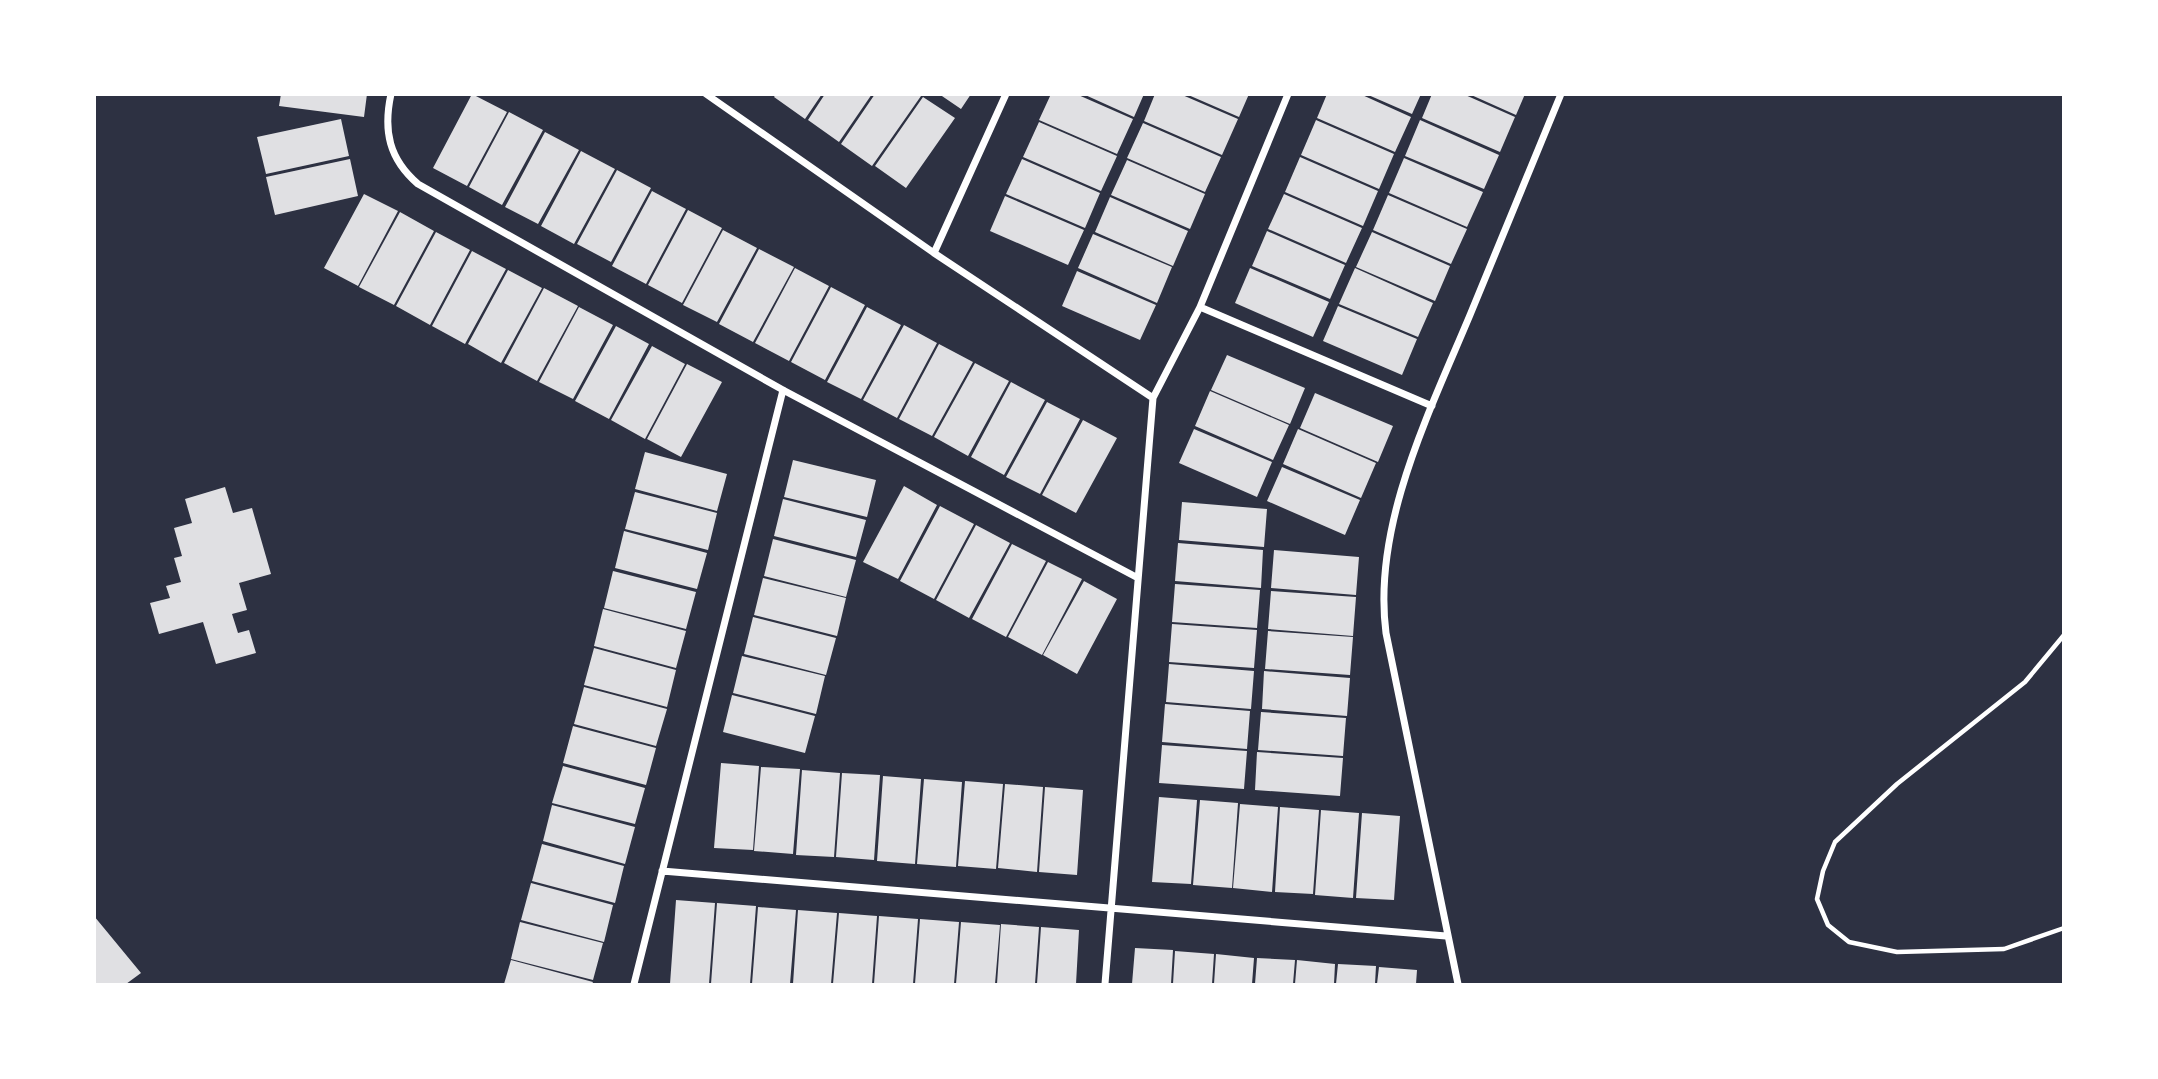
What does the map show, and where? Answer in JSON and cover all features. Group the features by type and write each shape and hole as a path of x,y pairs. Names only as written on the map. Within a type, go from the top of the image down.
{"street":[{"path":"391,94 386,128 388,139 396,161 418,184 783,390 1138,578"},
{"path":"706,94 934,253 1153,398"},
{"path":"934,253 1006,94"},
{"path":"1105,985 1153,398 1199,307 1289,94"},
{"path":"1458,985 1446,936 1382,604 1383,566 1392,525 1432,406 1561,94"},
{"path":"1199,307 1432,406"},
{"path":"634,985 783,390"},
{"path":"662,871 1446,936"}],"path":[{"path":"2063,635 2025,682 1896,784 1835,842 1822,871 1817,899 1828,925 1849,942 1897,952 2004,949 2063,928"}],"building":[{"path":"281,94 367,94 364,117 279,106"},
{"path":"472,94 507,112 467,186 433,168"},
{"path":"776,94 822,94 805,119 774,97"},
{"path":"825,94 872,94 839,142 808,120"},
{"path":"875,94 921,96 872,166 841,144"},
{"path":"939,94 971,94 961,109"},
{"path":"1051,94 1076,94 1133,119 1117,154 1039,120"},
{"path":"1083,94 1144,94 1134,117"},
{"path":"1155,94 1180,94 1238,119 1222,155 1144,121"},
{"path":"1186,94 1249,94 1239,117"},
{"path":"1327,94 1360,94 1411,117 1395,152 1317,118"},
{"path":"1366,94 1421,94 1412,114"},
{"path":"1432,94 1463,94 1515,117 1500,152 1422,118"},
{"path":"1469,94 1525,94 1516,115"},
{"path":"923,97 955,118 906,188 875,166"},
{"path":"509,112 543,130 502,205 469,187"},
{"path":"341,119 349,156 266,174 257,137"},
{"path":"1316,120 1394,154 1379,189 1301,155"},
{"path":"1420,120 1499,155 1484,189 1405,156"},
{"path":"1039,122 1117,156 1101,191 1023,157"},
{"path":"1143,123 1221,157 1205,192 1127,158"},
{"path":"545,132 579,150 538,224 505,207"},
{"path":"581,151 615,169 574,244 541,226"},
{"path":"1300,157 1378,191 1363,226 1285,192"},
{"path":"1404,158 1483,192 1467,227 1389,193"},
{"path":"350,159 358,196 275,215 266,177"},
{"path":"1022,159 1100,193 1085,228 1006,194"},
{"path":"1127,160 1205,194 1190,229 1111,195"},
{"path":"617,170 651,188 611,262 577,244"},
{"path":"652,191 686,209 646,284 612,266"},
{"path":"364,194 398,211 358,286 324,268"},
{"path":"1284,194 1362,228 1346,263 1268,229"},
{"path":"1388,195 1467,229 1451,264 1373,230"},
{"path":"1005,196 1084,230 1068,265 990,231"},
{"path":"1110,197 1188,231 1173,266 1095,232"},
{"path":"688,210 722,228 682,303 648,285"},
{"path":"400,212 434,231 394,305 359,287"},
{"path":"723,230 757,248 717,322 683,305"},
{"path":"1267,231 1345,265 1330,299 1252,266"},
{"path":"436,232 470,250 430,325 396,306"},
{"path":"1372,232 1450,266 1435,301 1356,267"},
{"path":"1093,234 1172,267 1157,303 1078,268"},
{"path":"759,249 794,267 753,342 719,324"},
{"path":"472,251 506,269 465,344 432,326"},
{"path":"795,268 829,286 789,361 755,343"},
{"path":"1250,268 1329,302 1313,337 1235,303"},
{"path":"1355,268 1433,303 1418,337 1339,304"},
{"path":"508,270 542,288 501,363 468,344"},
{"path":"1077,271 1156,305 1140,340 1062,306"},
{"path":"831,287 865,305 825,380 791,362"},
{"path":"544,288 578,306 537,381 504,363"},
{"path":"1338,306 1417,339 1402,375 1323,341"},
{"path":"579,307 613,325 573,399 539,382"},
{"path":"867,307 901,325 861,399 827,382"},
{"path":"904,325 937,343 897,418 863,400"},
{"path":"616,326 649,344 609,419 575,401"},
{"path":"939,344 973,362 932,436 899,419"},
{"path":"652,346 685,364 645,439 611,420"},
{"path":"1227,355 1305,388 1290,424 1211,390"},
{"path":"975,363 1009,381 968,456 934,437"},
{"path":"687,364 722,382 681,457 647,439"},
{"path":"1011,382 1045,400 1004,475 971,457"},
{"path":"1210,391 1289,425 1273,460 1195,426"},
{"path":"1315,393 1393,426 1378,462 1300,428"},
{"path":"1047,402 1080,419 1040,494 1006,477"},
{"path":"1083,420 1117,438 1076,513 1042,495"},
{"path":"1194,429 1272,462 1257,497 1179,463"},
{"path":"1298,429 1376,463 1361,498 1283,464"},
{"path":"645,452 727,474 717,511 635,489"},
{"path":"793,460 876,480 867,517 784,497"},
{"path":"1282,467 1360,500 1345,535 1267,501"},
{"path":"904,486 937,505 898,579 863,562"},
{"path":"225,487 233,513 252,508 271,574 239,583 247,610 232,614 238,633 249,630 256,653 216,664 203,622 159,634 150,603 170,598 166,586 181,582 174,558 182,556 174,528 192,523 185,499"},
{"path":"635,492 717,513 708,550 625,529"},
{"path":"783,499 866,520 856,557 774,536"},
{"path":"1182,502 1267,509 1264,547 1179,540"},
{"path":"940,506 974,524 934,599 900,581"},
{"path":"976,525 1010,543 969,618 936,600"},
{"path":"624,531 707,553 697,589 615,568"},
{"path":"773,539 856,560 846,597 764,576"},
{"path":"1178,543 1263,550 1261,588 1175,581"},
{"path":"1012,544 1046,561 1006,637 972,619"},
{"path":"1274,550 1359,557 1356,595 1271,588"},
{"path":"1048,562 1082,579 1042,655 1008,637"},
{"path":"613,571 696,592 686,629 604,608"},
{"path":"763,578 846,598 837,636 754,615"},
{"path":"1084,581 1117,599 1077,674 1043,655"},
{"path":"1175,584 1260,590 1257,628 1172,622"},
{"path":"1271,591 1356,597 1353,636 1268,629"},
{"path":"603,609 686,631 676,668 594,646"},
{"path":"753,617 836,638 826,675 744,654"},
{"path":"1172,624 1257,630 1254,668 1169,662"},
{"path":"1268,631 1353,637 1350,675 1265,669"},
{"path":"594,648 676,670 667,707 584,685"},
{"path":"742,656 825,676 816,714 733,693"},
{"path":"1169,664 1254,671 1251,709 1166,702"},
{"path":"1264,671 1350,678 1347,716 1262,709"},
{"path":"584,687 667,709 656,746 574,724"},
{"path":"732,695 815,716 805,753 723,732"},
{"path":"1165,704 1250,711 1247,749 1162,742"},
{"path":"1261,712 1346,718 1343,756 1258,750"},
{"path":"573,726 656,748 646,785 563,763"},
{"path":"1162,745 1247,751 1244,789 1159,783"},
{"path":"1257,752 1343,758 1340,796 1255,790"},
{"path":"721,763 759,766 753,850 714,848"},
{"path":"563,766 645,788 635,824 552,803"},
{"path":"761,767 800,769 793,854 754,851"},
{"path":"802,770 840,773 834,857 796,855"},
{"path":"842,773 880,775 874,860 836,857"},
{"path":"883,776 921,779 915,864 877,861"},
{"path":"924,779 962,782 956,867 917,864"},
{"path":"965,781 1003,784 996,869 958,866"},
{"path":"1005,784 1043,787 1037,872 998,868"},
{"path":"1045,787 1083,790 1077,875 1039,872"},
{"path":"1159,797 1197,800 1191,884 1152,882"},
{"path":"1200,800 1238,803 1232,888 1193,885"},
{"path":"1240,804 1278,807 1272,892 1233,888"},
{"path":"552,805 635,827 625,864 543,841"},
{"path":"1280,807 1319,810 1313,894 1275,892"},
{"path":"1321,810 1359,813 1353,898 1315,895"},
{"path":"1362,813 1400,816 1394,900 1356,898"},
{"path":"542,844 624,866 615,903 532,881"},
{"path":"531,883 613,905 604,942 521,920"},
{"path":"676,900 715,903 709,984 670,984"},
{"path":"717,903 756,906 750,984 711,984"},
{"path":"758,907 796,910 790,984 752,984"},
{"path":"798,910 837,913 831,984 793,984"},
{"path":"839,913 877,916 872,984 833,984"},
{"path":"94,916 141,973 126,984 94,984"},
{"path":"879,916 918,919 913,984 874,984"},
{"path":"920,919 959,922 954,984 915,984"},
{"path":"520,922 603,943 593,980 511,959"},
{"path":"961,922 1000,925 995,984 956,984"},
{"path":"1001,924 1039,927 1035,984 997,984"},
{"path":"1041,927 1079,930 1076,984 1037,984"},
{"path":"1135,948 1173,950 1171,984 1132,984"},
{"path":"1175,951 1214,954 1212,984 1173,984"},
{"path":"1216,954 1254,958 1252,984 1214,984"},
{"path":"1257,958 1295,960 1293,984 1255,984"},
{"path":"511,960 593,982 504,984"},
{"path":"1297,960 1335,964 1334,984 1295,984"},
{"path":"1338,964 1376,966 1375,984 1336,984"},
{"path":"1379,967 1417,970 1416,984 1377,984"}]}
